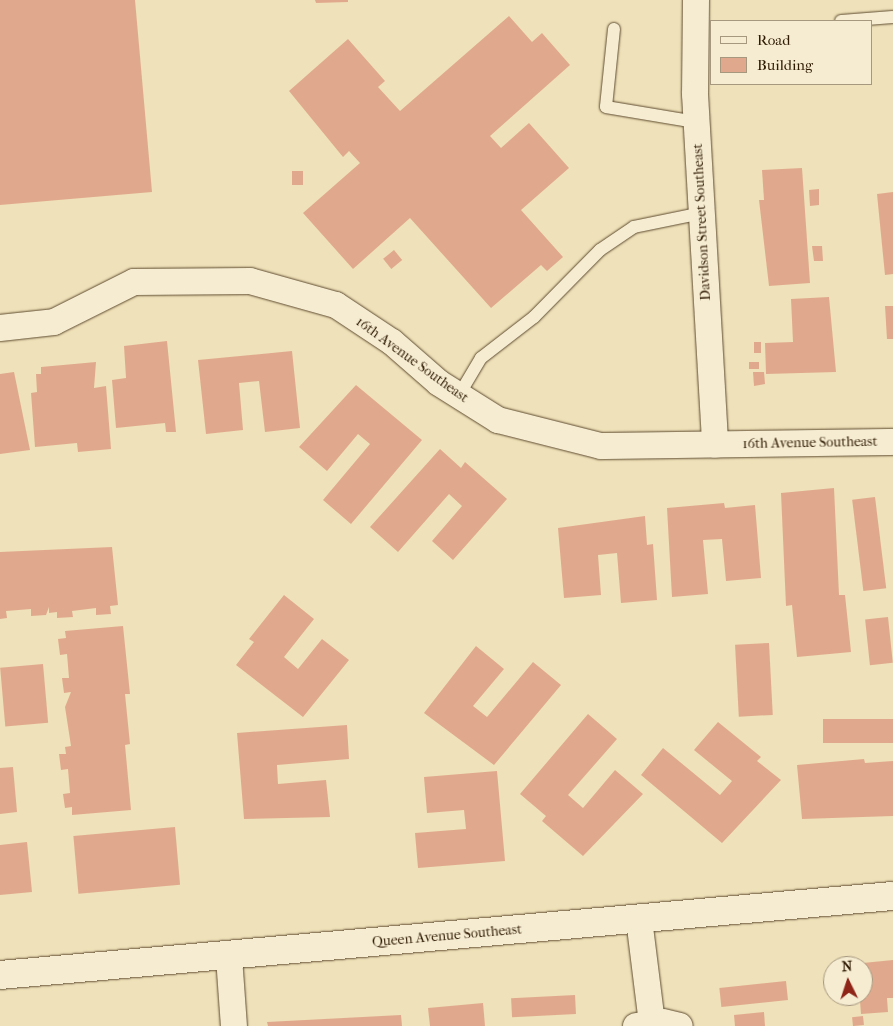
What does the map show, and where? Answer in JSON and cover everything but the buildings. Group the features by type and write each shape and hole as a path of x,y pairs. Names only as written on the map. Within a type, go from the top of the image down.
{"main road":[{"name":"Queen Avenue Southeast","path":"0,975 229,957 893,896"}],"street":[{"name":"Davidson Street Southeast","path":"696,0 704,30 696,122 715,444"},
{"name":"16th Avenue Southeast","path":"0,328 54,322 134,282 250,282 336,305 458,395 498,420 601,446 893,442"},
{"path":"639,919 644,1024 680,1026"},
{"path":"229,957 234,1026"}],"lane":[{"path":"854,20 893,17"},
{"path":"614,29 606,107 696,122"},
{"path":"458,395 481,358 534,317 600,250 634,227 702,213"}]}
